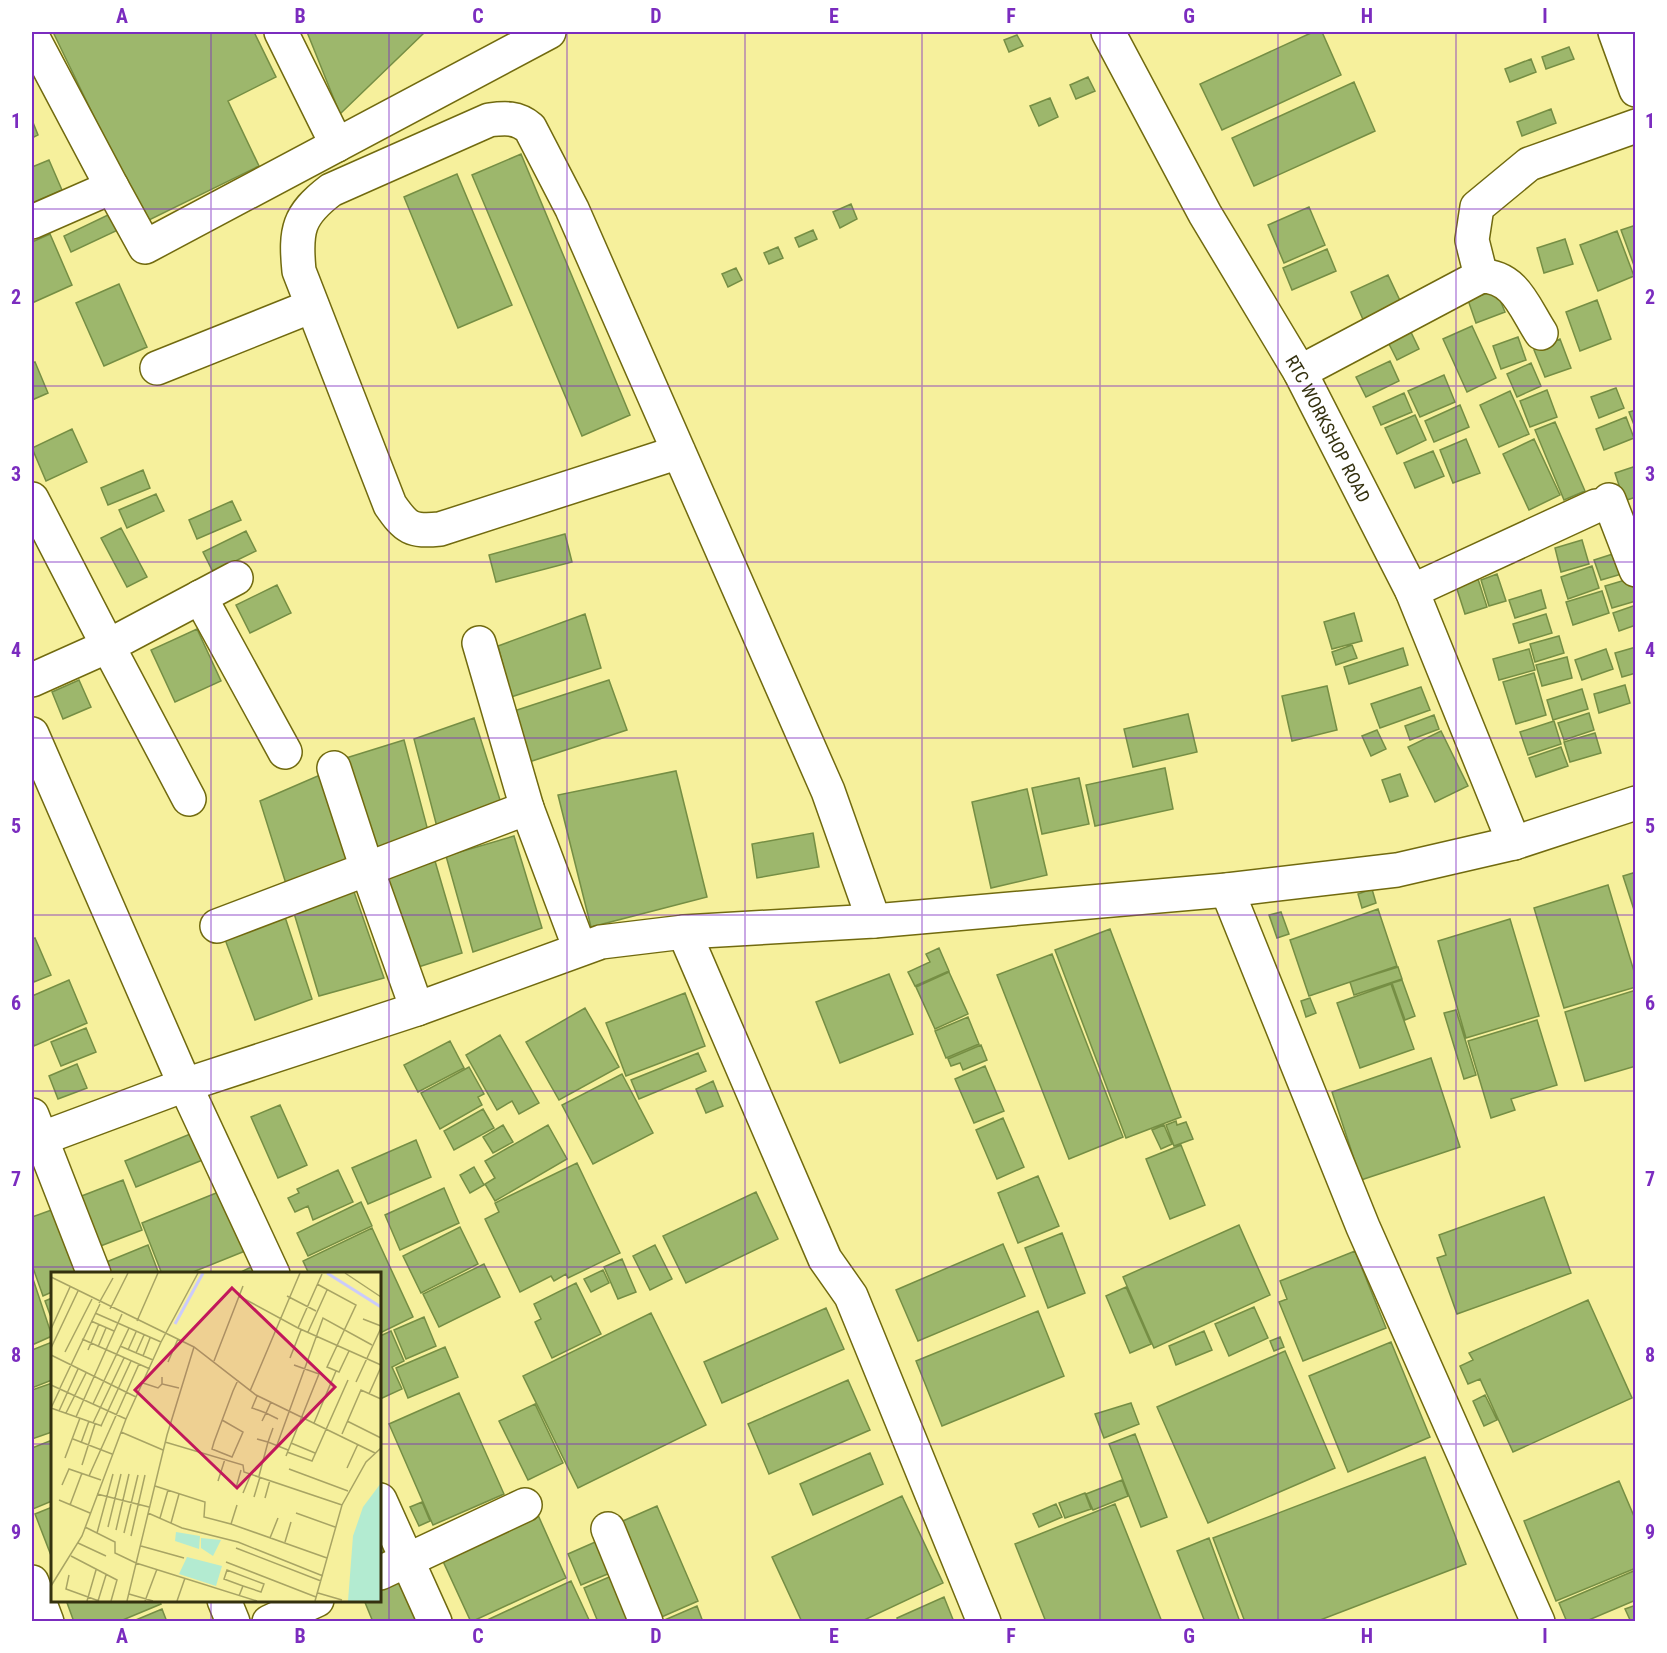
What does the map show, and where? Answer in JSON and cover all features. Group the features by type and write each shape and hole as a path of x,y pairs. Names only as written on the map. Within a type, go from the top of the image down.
{"street":[{"path":"281,32 337,145"},
{"path":"32,36 112,188 146,247 549,32"},
{"name":"RTC WORKSHOP ROAD","path":"1108,32 1205,214 1300,372 1412,591 1514,843"},
{"path":"1615,32 1635,90"},
{"path":"679,452 440,529 419,531 404,524 390,505 299,271 296,240 300,222 314,203 331,190 489,120 510,118 521,120 531,128 572,209 679,452 828,791 874,921"},
{"path":"1481,276 1472,240 1477,207 1529,164 1635,126"},
{"path":"32,222 112,188"},
{"path":"1300,372 1481,276 1495,276 1507,282 1541,333"},
{"path":"157,368 312,306"},
{"path":"32,499 189,799"},
{"path":"1412,591 1603,503 1635,570"},
{"path":"32,680 108,646 236,578"},
{"path":"200,597 285,752"},
{"path":"479,643 527,808 580,949"},
{"path":"32,734 185,1085 272,1272"},
{"path":"334,768 417,1009"},
{"path":"93,1272 35,1132 417,1009 601,942 684,932 874,921 1227,890 1396,870 1514,843 1635,803"},
{"path":"217,926 527,808"},
{"path":"1227,890 1363,1227 1538,1622"},
{"path":"684,932 825,1259 851,1296 984,1622"},
{"path":"381,1505 394,1567 435,1622"},
{"path":"394,1567 525,1505"},
{"path":"608,1529 646,1622"},
{"path":"32,1582 47,1622"},
{"path":"225,1602 233,1622"},
{"path":"269,1622 313,1602"}],"building":[{"path":"53,32 254,32 276,77 228,101 259,166 145,222"},
{"path":"307,32 425,32 340,114"},
{"path":"1313,32 1322,32 1341,75 1222,130 1200,84"},
{"path":"1017,35 1023,46 1009,52 1004,40"},
{"path":"1569,47 1574,59 1546,69 1542,57"},
{"path":"1531,59 1536,72 1510,82 1505,69"},
{"path":"1088,77 1095,91 1076,99 1070,85"},
{"path":"1354,82 1375,131 1254,186 1232,138"},
{"path":"1050,98 1058,117 1039,126 1030,106"},
{"path":"1551,109 1556,123 1522,136 1517,122"},
{"path":"32,120 38,135 32,138"},
{"path":"521,154 630,415 582,436 472,175"},
{"path":"49,160 62,190 32,203 32,167"},
{"path":"457,174 512,305 458,328 404,197"},
{"path":"851,204 857,219 840,228 833,212"},
{"path":"1309,207 1325,245 1284,263 1268,225"},
{"path":"110,214 118,230 71,252 64,236"},
{"path":"1636,225 1636,271 1621,230"},
{"path":"813,230 817,239 799,247 795,238"},
{"path":"1617,231 1634,276 1598,291 1580,245"},
{"path":"50,234 72,285 32,303 32,242"},
{"path":"1565,239 1573,264 1544,273 1537,248"},
{"path":"778,247 783,258 769,264 764,253"},
{"path":"1327,249 1336,271 1292,290 1283,268"},
{"path":"736,268 742,280 728,287 722,274"},
{"path":"1388,275 1403,307 1365,324 1351,292"},
{"path":"119,284 147,347 104,366 76,303"},
{"path":"1496,290 1505,312 1476,323 1468,300"},
{"path":"1597,300 1611,339 1580,351 1566,312"},
{"path":"1472,326 1496,378 1467,392 1443,339"},
{"path":"1409,328 1419,349 1397,360 1386,338"},
{"path":"1518,337 1526,360 1501,369 1493,346"},
{"path":"1560,339 1571,368 1545,377 1534,350"},
{"path":"1390,361 1399,381 1366,397 1356,377"},
{"path":"35,362 48,393 32,400 32,363"},
{"path":"1531,363 1541,386 1517,397 1507,374"},
{"path":"1444,375 1455,402 1420,417 1408,391"},
{"path":"1616,388 1624,408 1599,418 1591,397"},
{"path":"1547,390 1557,417 1530,427 1520,401"},
{"path":"1510,391 1529,434 1499,447 1480,405"},
{"path":"1404,393 1412,412 1381,425 1373,407"},
{"path":"1460,405 1469,427 1434,442 1425,421"},
{"path":"1636,410 1636,430 1629,412"},
{"path":"1415,415 1426,440 1397,454 1385,428"},
{"path":"1626,417 1634,438 1604,450 1596,429"},
{"path":"1555,422 1585,491 1564,500 1535,430"},
{"path":"72,429 87,462 46,481 32,448"},
{"path":"1466,439 1480,473 1453,483 1440,450"},
{"path":"1534,439 1560,495 1529,510 1503,454"},
{"path":"1433,451 1444,476 1415,488 1404,463"},
{"path":"1636,466 1636,497 1624,501 1615,473"},
{"path":"143,470 150,488 108,505 101,488"},
{"path":"156,494 164,511 127,528 119,510"},
{"path":"232,501 241,520 197,539 189,520"},
{"path":"121,528 147,577 127,587 101,538"},
{"path":"246,531 256,551 213,572 203,552"},
{"path":"565,534 572,562 496,582 489,555"},
{"path":"1582,540 1589,564 1561,572 1555,548"},
{"path":"1619,552 1625,573 1601,580 1594,560"},
{"path":"1592,566 1599,588 1568,599 1561,577"},
{"path":"1497,574 1506,601 1489,606 1481,580"},
{"path":"1632,578 1636,601 1612,608 1605,586"},
{"path":"1478,579 1487,607 1465,614 1456,586"},
{"path":"277,585 291,613 250,633 236,605"},
{"path":"1541,590 1546,608 1515,618 1509,600"},
{"path":"1602,591 1609,613 1573,625 1566,602"},
{"path":"1636,605 1636,625 1619,631 1613,613"},
{"path":"1354,613 1362,641 1332,649 1324,622"},
{"path":"585,614 601,668 511,697 498,646"},
{"path":"1546,614 1552,633 1519,643 1513,624"},
{"path":"197,629 221,681 175,702 151,650"},
{"path":"1559,636 1564,653 1535,662 1530,644"},
{"path":"1352,645 1357,658 1336,665 1332,652"},
{"path":"1636,647 1636,673 1622,677 1615,653"},
{"path":"1403,648 1408,665 1349,684 1344,667"},
{"path":"1529,649 1535,670 1499,680 1493,659"},
{"path":"1606,649 1613,669 1582,680 1575,660"},
{"path":"1567,657 1572,678 1542,686 1536,665"},
{"path":"1534,673 1546,715 1516,724 1503,682"},
{"path":"79,680 91,707 63,719 52,692"},
{"path":"609,680 627,730 529,762 514,711"},
{"path":"1625,685 1630,703 1599,713 1594,694"},
{"path":"1327,686 1337,730 1292,741 1282,696"},
{"path":"1421,687 1430,710 1380,728 1371,704"},
{"path":"1582,689 1588,709 1553,720 1547,700"},
{"path":"1589,713 1594,730 1564,740 1558,723"},
{"path":"1188,714 1197,752 1133,767 1124,729"},
{"path":"1434,715 1439,729 1410,740 1405,726"},
{"path":"474,718 501,803 437,827 414,739"},
{"path":"1554,721 1561,744 1528,755 1520,732"},
{"path":"1377,730 1386,749 1371,756 1362,736"},
{"path":"1441,731 1468,786 1435,802 1408,747"},
{"path":"1595,733 1601,753 1570,762 1564,742"},
{"path":"404,740 428,831 376,848 346,758"},
{"path":"1561,747 1568,766 1536,777 1529,758"},
{"path":"1165,768 1173,809 1095,826 1086,785"},
{"path":"676,771 707,897 591,927 558,795"},
{"path":"1400,774 1408,796 1390,802 1382,780"},
{"path":"320,775 349,860 287,887 260,801"},
{"path":"1079,778 1089,824 1042,834 1032,788"},
{"path":"1027,789 1047,875 991,888 972,802"},
{"path":"813,833 819,867 757,878 752,844"},
{"path":"514,836 542,928 473,952 446,856"},
{"path":"435,861 462,953 409,970 379,877"},
{"path":"1636,872 1636,916 1623,876"},
{"path":"1608,885 1636,978 1636,987 1564,1008 1534,908"},
{"path":"353,889 384,978 319,996 293,910"},
{"path":"1372,889 1376,903 1362,908 1358,894"},
{"path":"1378,909 1397,966 1309,996 1290,940"},
{"path":"1281,912 1289,934 1277,938 1269,915"},
{"path":"284,914 312,999 255,1020 223,934"},
{"path":"1510,919 1539,1016 1466,1038 1438,941"},
{"path":"1110,929 1181,1117 1126,1138 1055,950"},
{"path":"35,938 51,975 34,982 32,939"},
{"path":"939,948 949,971 915,986 908,972 930,962 926,954"},
{"path":"1052,954 1123,1137 1069,1159 997,975"},
{"path":"1398,967 1402,979 1354,995 1350,982"},
{"path":"949,972 968,1014 935,1029 916,987"},
{"path":"889,974 913,1034 840,1063 816,1002"},
{"path":"69,980 87,1023 34,1046 32,996"},
{"path":"1402,980 1415,1016 1405,1020 1392,983"},
{"path":"1391,984 1414,1049 1360,1068 1337,1003"},
{"path":"1636,990 1636,1066 1585,1081 1565,1012"},
{"path":"685,993 705,1046 626,1076 606,1023"},
{"path":"1310,998 1316,1013 1306,1017 1301,1001"},
{"path":"585,1008 619,1067 559,1100 526,1042"},
{"path":"1456,1010 1476,1075 1464,1079 1444,1013"},
{"path":"968,1017 979,1044 946,1058 935,1031"},
{"path":"1537,1020 1557,1085 1511,1099 1515,1110 1491,1118 1468,1041"},
{"path":"86,1028 96,1052 61,1066 51,1042"},
{"path":"500,1035 539,1103 519,1114 512,1101 497,1110 466,1055"},
{"path":"450,1041 464,1068 418,1092 404,1065"},
{"path":"981,1045 987,1060 963,1070 960,1063 951,1066 948,1059"},
{"path":"698,1053 706,1071 639,1099 631,1080"},
{"path":"1431,1058 1460,1147 1361,1180 1332,1092"},
{"path":"77,1064 87,1088 58,1099 49,1076"},
{"path":"985,1066 1004,1111 974,1123 955,1079"},
{"path":"469,1067 484,1094 478,1097 482,1105 440,1129 421,1093"},
{"path":"622,1074 653,1133 593,1164 562,1105"},
{"path":"713,1081 723,1106 706,1113 696,1089"},
{"path":"280,1105 307,1165 278,1178 251,1117"},
{"path":"483,1109 494,1128 454,1150 444,1131"},
{"path":"1003,1118 1024,1167 997,1179 976,1130"},
{"path":"1176,1121 1177,1125 1186,1122 1193,1139 1174,1146 1166,1125"},
{"path":"503,1125 513,1142 493,1153 483,1137"},
{"path":"548,1125 567,1159 495,1201 485,1184 495,1178 485,1161"},
{"path":"1164,1125 1172,1144 1161,1149 1152,1130"},
{"path":"195,1132 205,1159 136,1187 125,1161"},
{"path":"416,1140 431,1177 368,1204 352,1168"},
{"path":"1181,1145 1205,1205 1170,1219 1146,1159"},
{"path":"577,1163 620,1253 568,1278 566,1274 554,1281 551,1276 520,1292 485,1219 499,1212 495,1203"},
{"path":"474,1167 484,1185 470,1193 460,1175"},
{"path":"338,1170 353,1202 313,1220 308,1206 295,1212 288,1198 299,1193 297,1189"},
{"path":"1038,1176 1059,1226 1018,1243 998,1193"},
{"path":"123,1180 142,1230 98,1247 79,1197"},
{"path":"444,1188 459,1223 400,1250 385,1215"},
{"path":"226,1189 250,1249 193,1272 161,1272 142,1223"},
{"path":"756,1192 778,1239 686,1283 663,1236"},
{"path":"1544,1197 1571,1273 1457,1314 1437,1258 1446,1255 1439,1235"},
{"path":"361,1202 372,1226 308,1256 297,1233"},
{"path":"57,1208 79,1272 51,1272 51,1292 43,1296 32,1265 32,1217"},
{"path":"1239,1225 1270,1295 1154,1348 1123,1277"},
{"path":"460,1227 478,1264 421,1293 403,1256"},
{"path":"372,1228 413,1317 381,1333 381,1272 308,1272 303,1261"},
{"path":"1062,1233 1085,1293 1048,1308 1025,1248"},
{"path":"1003,1244 1025,1296 918,1341 896,1290"},
{"path":"148,1245 158,1272 107,1272 104,1263"},
{"path":"655,1245 672,1279 650,1290 633,1256"},
{"path":"1355,1251 1386,1328 1303,1361 1279,1302 1287,1299 1280,1281"},
{"path":"622,1259 636,1292 618,1299 604,1267"},
{"path":"484,1264 500,1297 439,1327 423,1294"},
{"path":"253,1266 256,1272 241,1272"},
{"path":"603,1270 609,1283 591,1292 584,1279"},
{"path":"32,1276 51,1336 32,1345"},
{"path":"576,1283 601,1334 552,1358 535,1322 541,1319 534,1304"},
{"path":"1126,1287 1151,1344 1130,1353 1106,1296"},
{"path":"51,1298 51,1317 45,1301"},
{"path":"1588,1300 1632,1398 1513,1452 1480,1379 1468,1384 1460,1366 1473,1360 1469,1353"},
{"path":"1254,1307 1268,1338 1229,1356 1215,1324"},
{"path":"826,1308 844,1349 722,1403 704,1362"},
{"path":"1038,1311 1064,1376 942,1426 916,1361"},
{"path":"651,1313 706,1425 578,1488 523,1376"},
{"path":"424,1317 436,1346 406,1359 394,1330"},
{"path":"391,1331 404,1361 392,1367 402,1389 381,1399 381,1336"},
{"path":"1204,1331 1212,1350 1176,1365 1169,1346"},
{"path":"1280,1337 1284,1347 1274,1351 1270,1341"},
{"path":"51,1342 51,1380 32,1388 32,1350"},
{"path":"1391,1342 1430,1437 1348,1472 1309,1376"},
{"path":"445,1347 458,1377 408,1398 396,1368"},
{"path":"1285,1351 1335,1468 1208,1523 1157,1407"},
{"path":"848,1380 870,1430 769,1474 748,1424"},
{"path":"51,1383 51,1432 32,1439 32,1390"},
{"path":"459,1393 504,1494 433,1525 389,1424"},
{"path":"1485,1395 1497,1420 1484,1426 1473,1401"},
{"path":"1131,1403 1139,1424 1104,1438 1095,1414"},
{"path":"535,1404 563,1463 528,1480 499,1421"},
{"path":"1135,1434 1167,1517 1141,1527 1109,1444"},
{"path":"51,1440 51,1501 33,1509 32,1448"},
{"path":"870,1453 883,1484 813,1515 800,1484"},
{"path":"1425,1457 1466,1564 1315,1622 1245,1622 1213,1538"},
{"path":"1122,1480 1128,1496 1093,1510 1086,1494"},
{"path":"1619,1481 1636,1521 1636,1568 1556,1601 1524,1521"},
{"path":"1085,1493 1091,1509 1065,1518 1059,1503"},
{"path":"902,1496 943,1583 860,1622 802,1622 772,1557"},
{"path":"422,1502 430,1521 419,1526 410,1507"},
{"path":"1056,1504 1062,1517 1039,1527 1033,1514"},
{"path":"1115,1504 1162,1622 1046,1622 1015,1544"},
{"path":"657,1506 698,1601 657,1619 616,1524"},
{"path":"51,1507 51,1555 35,1514"},
{"path":"538,1515 566,1578 471,1622 442,1559"},
{"path":"381,1535 387,1550 381,1553"},
{"path":"1209,1538 1240,1622 1205,1622 1177,1551"},
{"path":"602,1539 615,1571 581,1585 568,1554"},
{"path":"1636,1570 1636,1600 1584,1622 1567,1622 1559,1603"},
{"path":"616,1574 636,1622 598,1622 584,1588"},
{"path":"401,1579 418,1622 373,1622 365,1602 381,1602 381,1587"},
{"path":"571,1581 590,1622 485,1622 485,1621"},
{"path":"944,1597 954,1622 898,1622 897,1618"},
{"path":"67,1602 160,1602 161,1604 118,1622 74,1622"},
{"path":"1636,1605 1636,1622 1631,1622 1625,1609"},
{"path":"697,1606 703,1622 660,1622"},
{"path":"162,1609 167,1622 131,1622"}]}
